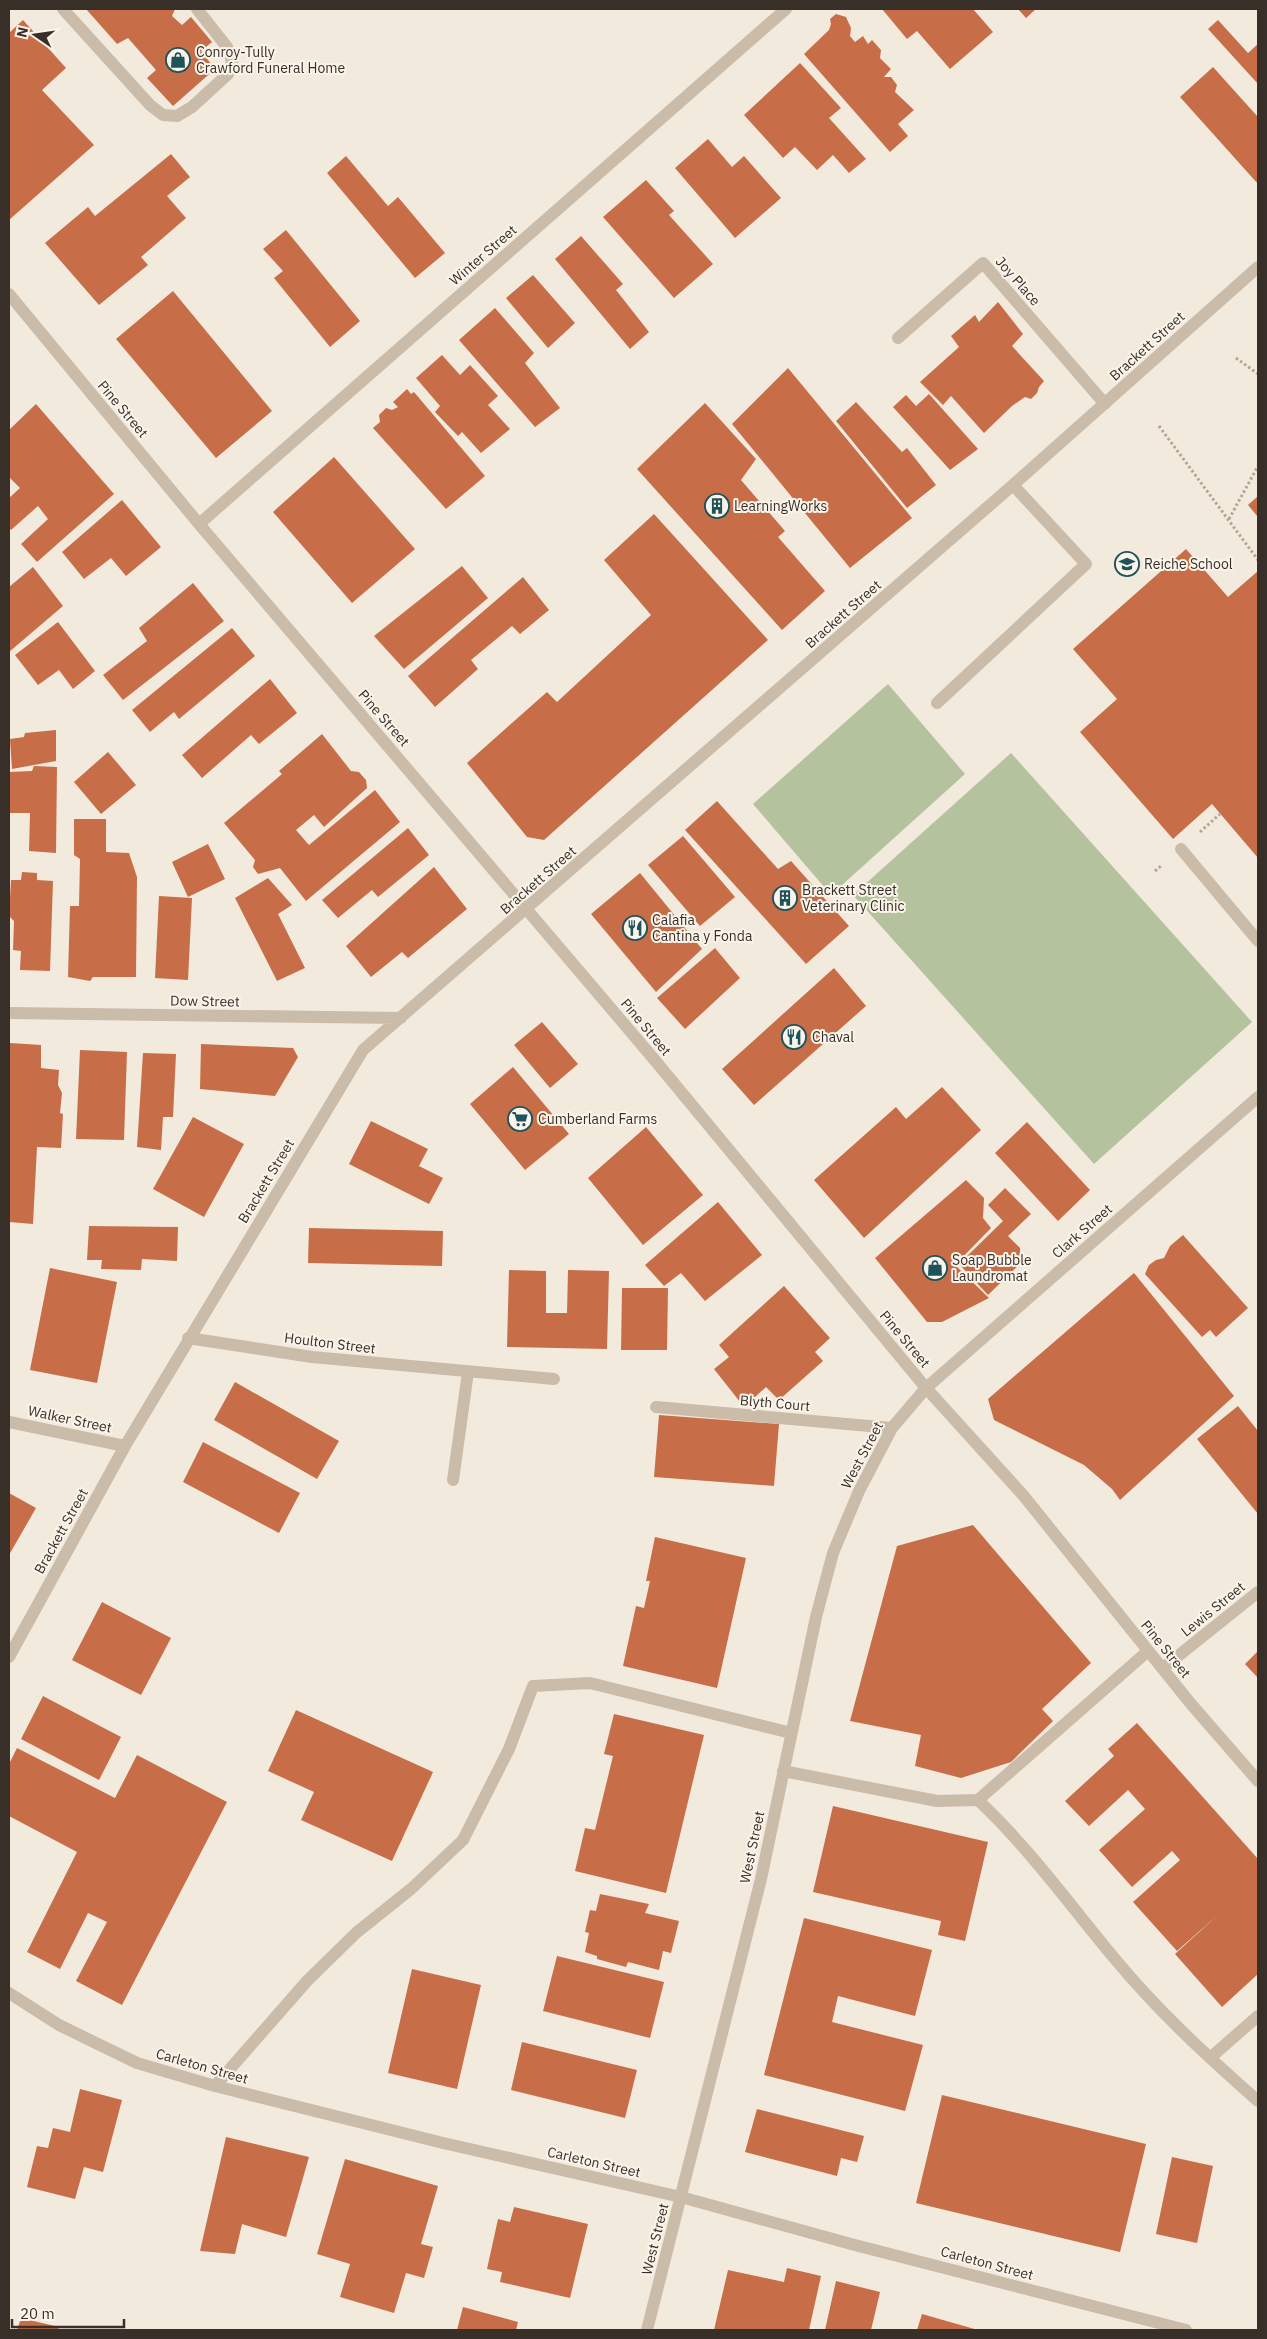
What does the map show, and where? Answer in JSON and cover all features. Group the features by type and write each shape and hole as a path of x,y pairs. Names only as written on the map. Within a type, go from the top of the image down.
{"street":[{"path":"63,9 150,105 163,115 177,116 192,107 228,74 232,61 227,47 197,9"},
{"name":"Winter Street","path":"199,524 786,9"},
{"name":"Joy Place","path":"898,338 983,263 1105,404"},
{"name":"Brackett Street","path":"9,1657 125,1446 188,1338 363,1050 528,909 1013,485 1258,267"},
{"name":"Pine Street","path":"9,294 199,524 528,909 926,1388 1023,1495 1191,1704 1258,1781"},
{"path":"937,703 1086,564 1013,485"},
{"path":"1181,849 1258,941"},
{"name":"Dow Street","path":"9,1013 401,1018"},
{"name":"Clark Street","path":"926,1388 1258,1097"},
{"name":"Houlton Street","path":"188,1338 312,1358 554,1379"},
{"path":"453,1480 468,1372"},
{"name":"West Street","path":"648,2330 761,1879 816,1617 833,1553 859,1491 892,1428 926,1388"},
{"name":"Blyth Court","path":"656,1407 892,1428"},
{"name":"Walker Street","path":"9,1422 125,1446"},
{"name":"Lewis Street","path":"1163,1668 1258,1592"},
{"path":"783,1771 937,1801 978,1800 1148,1651"},
{"path":"214,2086 307,1981 356,1934 411,1889 463,1840 509,1749 533,1686 590,1683 791,1732"},
{"path":"978,1800 1030,1853 1116,1960 1210,2058 1258,2101"},
{"name":"Carleton Street","path":"9,1993 59,2025 137,2063 214,2086 443,2143 681,2197 851,2244 1186,2330"},
{"path":"1210,2058 1258,2016"}],"path":[{"path":"1236,358 1258,374"},
{"path":"1159,426 1258,560"},
{"path":"1229,519 1258,466"}],"green space":[{"path":"888,684 965,774 831,895 753,804"},
{"path":"1011,753 1252,1022 1094,1164 853,895"}],"building":[{"name":"Conroy-Tully Crawford Funeral Home","path":"86,9 175,9 172,16 182,25 191,17 212,42 201,51 215,69 173,106 147,78 156,70 128,38 117,44"},
{"path":"882,9 973,9 993,32 950,69 917,31 907,39"},
{"path":"1018,9 1036,9 1026,18"},
{"path":"836,14 846,17 851,28 850,36 855,42 863,36 868,44 872,40 881,50 880,58 891,69 884,77 891,77 897,85 895,92 914,110 898,124 908,136 890,152 804,54 829,30 830,19"},
{"path":"23,20 66,68 42,90 94,145 9,220 9,33"},
{"path":"1218,20 1248,53 1258,44 1258,84 1208,29"},
{"path":"800,63 841,108 829,118 866,159 849,173 833,155 817,170 795,147 783,158 744,115"},
{"path":"1213,67 1258,117 1258,184 1180,97"},
{"path":"708,139 732,167 744,156 781,198 735,238 675,168"},
{"path":"171,154 190,177 167,196 186,218 141,257 148,265 99,305 45,243 88,207 95,216"},
{"path":"346,156 388,206 398,197 445,253 415,278 327,173"},
{"path":"646,180 674,211 669,215 713,264 674,298 603,217"},
{"path":"286,230 360,321 330,347 274,278 283,271 263,249"},
{"path":"581,236 623,284 616,290 649,332 630,349 555,259"},
{"path":"533,275 575,323 548,348 506,298"},
{"path":"173,291 272,411 216,458 116,339"},
{"path":"998,302 1023,334 1012,346 1044,381 1031,399 1025,397 1012,406 984,433 951,396 943,405 920,382 959,347 951,336 975,315 979,322"},
{"path":"495,308 534,353 525,363 560,408 535,427 459,340"},
{"path":"442,355 460,375 470,365 498,396 488,405 510,429 481,453 462,432 458,436 435,412 440,406 416,378"},
{"path":"788,368 912,518 850,568 732,424"},
{"path":"407,389 411,394 414,392 485,476 446,509 373,428 380,422 379,415 386,408 392,410 398,407 393,402"},
{"path":"929,394 978,449 950,470 893,407 906,395 916,406"},
{"path":"856,402 902,452 907,448 936,485 907,508 836,421"},
{"name":"LearningWorks","path":"705,403 756,459 741,480 785,531 778,537 825,591 782,630 637,469"},
{"path":"36,404 114,494 37,562 21,544 48,519 38,506 11,530 9,527 9,498 20,488 9,479 9,430"},
{"path":"334,457 415,549 352,603 273,512"},
{"path":"1258,496 1258,517 1248,505"},
{"path":"122,500 161,547 126,576 111,558 84,579 62,552"},
{"path":"654,514 768,640 544,840 527,837 467,763 547,692 557,702 651,615 604,560"},
{"path":"1186,549 1228,597 1258,571 1258,858 1212,804 1173,839 1080,732 1117,699 1073,649"},
{"path":"462,566 488,598 404,669 374,636"},
{"path":"33,567 63,606 9,652 9,587"},
{"path":"523,577 549,610 520,634 512,626 471,660 478,669 435,707 408,676"},
{"path":"193,583 224,621 123,700 103,675 147,641 139,628"},
{"path":"58,622 95,671 73,689 59,670 38,685 15,655"},
{"path":"232,628 255,656 179,719 174,712 150,732 132,710"},
{"path":"270,679 297,713 259,744 251,735 202,778 182,755"},
{"path":"56,730 56,761 12,769 10,739 24,737 25,733"},
{"path":"322,734 351,771 359,772 366,780 367,788 324,827 314,815 296,830 309,845 375,790 400,822 306,901 280,868 258,874 253,867 255,860 224,823 282,774 279,771"},
{"path":"108,752 136,785 101,814 74,782"},
{"path":"34,766 57,767 56,853 29,851 30,813 9,813 9,772 32,771"},
{"name":"Brackett Street Veterinary Clinic","path":"717,801 778,869 791,861 849,926 806,964 685,830"},
{"path":"74,819 106,819 106,852 129,853 137,877 136,977 93,977 90,981 68,977 70,906 79,906 80,859 74,855"},
{"path":"408,828 429,855 378,897 372,890 338,918 322,900"},
{"path":"683,836 735,897 700,926 648,865"},
{"path":"208,844 225,879 188,897 172,862"},
{"path":"434,867 467,909 408,958 402,952 371,977 346,946"},
{"path":"22,872 37,873 37,880 53,881 50,971 20,970 21,951 13,950 14,921 9,916 11,880 21,880"},
{"path":"640,873 702,949 656,992 591,914"},
{"path":"268,878 292,905 278,914 305,968 277,981 235,898"},
{"path":"159,896 192,898 188,980 155,978"},
{"path":"715,948 740,978 685,1029 657,998"},
{"name":"Chaval","path":"834,968 866,1006 754,1105 722,1069"},
{"name":"Cumberland Farms","path":"542,1022 578,1064 550,1088 514,1045"},
{"path":"10,1043 41,1045 41,1068 59,1070 58,1085 62,1093 60,1113 63,1114 61,1148 37,1147 33,1224 9,1222"},
{"path":"201,1044 293,1048 298,1057 275,1096 200,1089"},
{"path":"80,1050 127,1052 124,1140 76,1139"},
{"path":"143,1053 176,1054 173,1117 163,1117 161,1150 137,1147"},
{"name":"Cumberland Farms","path":"513,1067 569,1134 525,1170 470,1104"},
{"path":"942,1087 981,1130 864,1238 814,1180 896,1107 906,1119"},
{"path":"193,1117 244,1144 204,1217 153,1189"},
{"path":"371,1121 428,1149 419,1166 443,1178 429,1204 349,1164"},
{"path":"1027,1122 1090,1190 1058,1221 995,1153"},
{"path":"646,1127 703,1195 643,1245 588,1178"},
{"path":"966,1180 984,1198 983,1218 991,1228 955,1265 989,1298 942,1322 927,1322 875,1258"},
{"path":"1005,1188 1031,1214 1008,1236 1020,1248 1020,1254 1025,1259 988,1295 959,1264 1003,1221 988,1205"},
{"path":"718,1202 762,1255 705,1301 681,1273 664,1286 645,1265"},
{"path":"89,1226 178,1227 177,1261 142,1259 141,1270 101,1269 102,1260 87,1260"},
{"path":"309,1228 443,1231 442,1266 308,1263"},
{"path":"1183,1235 1248,1308 1216,1337 1210,1330 1202,1337 1145,1274 1149,1265 1156,1260 1164,1258 1170,1246"},
{"path":"50,1268 117,1282 97,1383 30,1370"},
{"path":"509,1270 546,1271 546,1313 567,1313 568,1270 609,1271 607,1349 507,1347"},
{"path":"1134,1273 1234,1396 1120,1500 1112,1489 1084,1465 994,1420 988,1399"},
{"path":"784,1286 830,1338 815,1352 823,1361 779,1400 766,1387 744,1407 714,1369 729,1357 719,1345"},
{"path":"622,1288 668,1288 667,1350 621,1350"},
{"path":"235,1382 339,1441 317,1479 214,1420"},
{"path":"1238,1406 1258,1431 1258,1514 1197,1439"},
{"path":"659,1415 779,1424 774,1486 654,1477"},
{"path":"203,1442 300,1493 279,1533 183,1482"},
{"path":"9,1493 36,1508 9,1555"},
{"path":"973,1525 1091,1663 1042,1709 1053,1721 1011,1762 961,1778 915,1766 921,1735 850,1721 897,1546"},
{"path":"655,1537 746,1558 717,1688 623,1666 636,1606 644,1608 650,1581 646,1581"},
{"path":"102,1602 171,1638 141,1695 72,1660"},
{"path":"1258,1651 1258,1678 1245,1664"},
{"path":"43,1696 121,1737 99,1780 21,1739"},
{"path":"296,1710 433,1772 392,1861 301,1820 314,1792 268,1771"},
{"path":"614,1714 704,1735 666,1893 575,1871 585,1828 595,1830 613,1756 604,1754"},
{"path":"1137,1723 1258,1859 1258,1974 1222,2007 1175,1954 1219,1914 1177,1951 1133,1902 1180,1860 1172,1851 1132,1887 1099,1850 1145,1809 1128,1790 1089,1826 1065,1801 1114,1756 1108,1749"},
{"path":"17,1748 115,1798 137,1755 227,1802 122,2005 76,1981 107,1922 88,1913 60,1969 27,1952 77,1852 9,1816 9,1764"},
{"path":"833,1806 988,1842 965,1941 938,1935 941,1921 813,1892"},
{"path":"600,1894 649,1904 645,1913 679,1921 671,1953 663,1951 659,1970 628,1962 626,1967 597,1959 597,1956 585,1952 589,1933 585,1932 590,1910 596,1911"},
{"path":"804,1918 932,1950 915,2016 838,1996 832,2022 923,2045 905,2111 764,2075"},
{"path":"557,1956 664,1982 650,2038 543,2011"},
{"path":"412,1969 481,1985 457,2089 388,2073"},
{"path":"522,2042 637,2070 625,2118 511,2090"},
{"path":"80,2089 122,2100 103,2172 84,2167 75,2199 27,2187 37,2146 48,2148 53,2128 70,2132"},
{"path":"942,2095 1146,2144 1120,2252 916,2203"},
{"path":"757,2109 864,2136 857,2162 841,2158 837,2176 745,2152"},
{"path":"226,2137 309,2157 286,2237 242,2224 235,2254 200,2251"},
{"path":"1172,2157 1213,2166 1197,2243 1156,2234"},
{"path":"345,2159 438,2186 421,2244 433,2247 424,2278 406,2273 394,2313 340,2297 350,2264 317,2254"},
{"path":"514,2207 588,2224 570,2298 500,2282 502,2272 487,2269 498,2219 510,2222"},
{"path":"787,2268 821,2276 809,2330 714,2330 728,2270 784,2282"},
{"path":"836,2281 880,2292 871,2330 825,2330"},
{"path":"463,2307 518,2322 516,2330 457,2330"},
{"path":"922,2314 978,2330 917,2330"},
{"path":"21,2318 59,2327 58,2330 17,2330"}],"place":[{"name":"Conroy-Tully Crawford Funeral Home","path":"178,60"},
{"name":"LearningWorks","path":"717,506"},
{"name":"Reiche School","path":"1127,564"},
{"name":"Brackett Street Veterinary Clinic","path":"785,898"},
{"name":"Calafia Cantina y Fonda","path":"635,928"},
{"name":"Chaval","path":"794,1037"},
{"name":"Cumberland Farms","path":"520,1119"},
{"name":"Soap Bubble Laundromat","path":"935,1268"}]}
